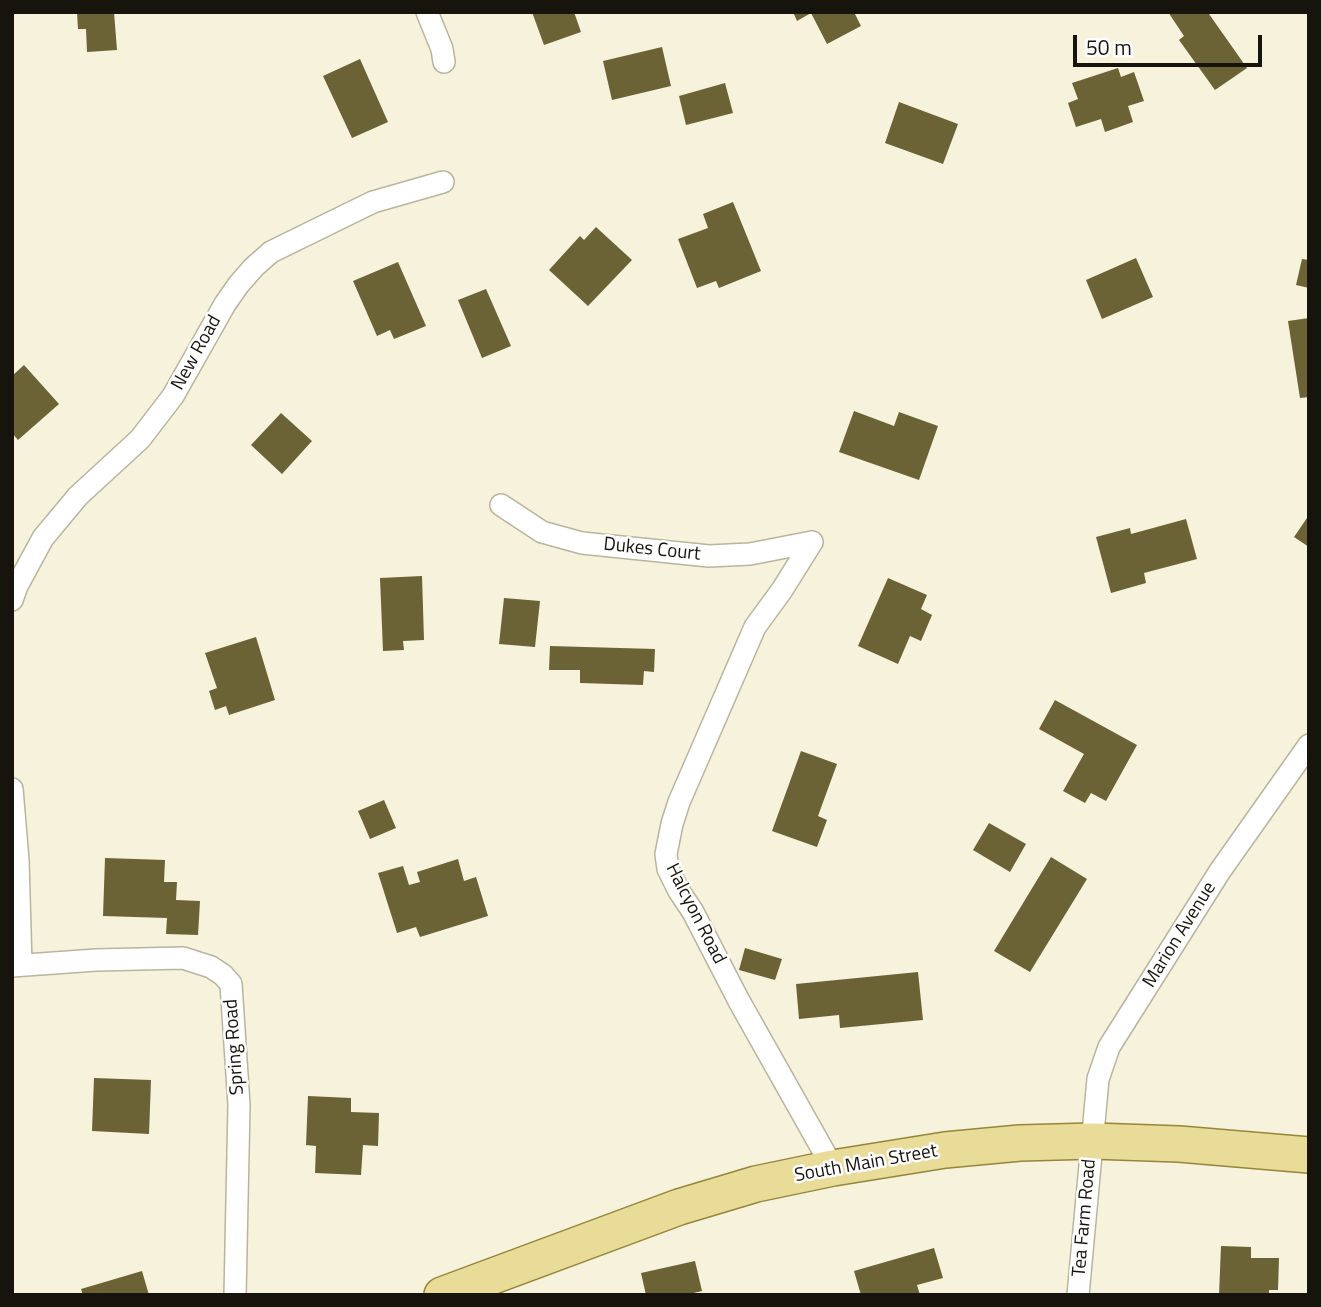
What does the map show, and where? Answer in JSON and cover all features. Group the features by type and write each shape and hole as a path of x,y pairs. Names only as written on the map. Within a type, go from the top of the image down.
{"main road":[{"name":"South Main Street","path":"442,1295 679,1207 756,1184 833,1168 945,1150 1020,1143 1093,1141 1179,1144 1309,1155"}],"street":[{"path":"427,12 442,49 444,62"},
{"name":"New Road","path":"12,600 43,538 78,496 140,439 173,396 225,304 254,267 271,252 373,202 443,182"},
{"name":"Dukes Court","path":"501,505 541,532 582,543 709,556 750,554 812,542"},
{"name":"Halcyon Road","path":"812,542 755,627 679,802 666,854 668,869 679,891 833,1168"},
{"name":"Marion Avenue","path":"1093,1141 1098,1079 1109,1047 1220,871 1309,745"},
{"path":"12,789 18,860 17,965"},
{"name":"Spring Road","path":"17,965 183,958 211,967 231,984 239,1105 235,1295"},
{"name":"Tea Farm Road","path":"1078,1295 1093,1141"}],"building":[{"path":"77,12 114,12 117,50 87,52 86,29 78,29"},
{"path":"532,12 574,12 581,32 544,45"},
{"path":"793,12 854,12 861,26 827,44 811,13 797,21"},
{"path":"1168,12 1211,12 1209,14 1247,68 1215,90 1179,40 1184,36"},
{"path":"662,47 671,86 612,100 603,61"},
{"path":"360,59 388,122 352,138 323,76"},
{"path":"1118,68 1121,77 1134,72 1144,101 1128,106 1133,122 1105,132 1101,119 1076,127 1068,103 1078,99 1072,83"},
{"path":"725,83 733,113 686,125 679,96"},
{"path":"899,102 958,124 943,164 885,143"},
{"path":"733,202 761,271 719,288 716,281 697,288 678,239 708,228 703,214"},
{"path":"596,227 632,260 588,306 549,270 580,236 584,240"},
{"path":"1136,258 1153,297 1102,319 1086,280"},
{"path":"1302,259 1309,260 1309,288 1296,285"},
{"path":"398,262 426,326 394,339 390,330 377,336 353,281"},
{"path":"486,289 511,346 482,358 458,300"},
{"path":"1309,318 1309,397 1300,398 1288,321"},
{"path":"24,365 59,404 18,440 12,433 12,376"},
{"path":"854,411 894,426 899,412 938,426 919,480 839,452"},
{"path":"281,413 312,441 282,474 251,445"},
{"path":"1309,515 1309,547 1294,537"},
{"path":"1186,519 1197,559 1144,573 1146,583 1111,593 1096,537 1130,528 1131,534"},
{"path":"422,576 424,640 403,641 404,650 383,651 380,578"},
{"path":"888,578 927,595 921,609 932,615 921,641 910,636 898,664 858,646"},
{"path":"504,598 540,601 535,647 499,644"},
{"path":"256,637 275,700 229,715 226,706 215,710 209,691 217,688 205,653"},
{"path":"550,646 655,649 654,672 644,671 643,685 580,683 580,670 549,670"},
{"path":"1055,700 1137,745 1106,801 1091,793 1085,803 1063,791 1084,754 1039,729"},
{"path":"801,751 837,764 818,816 827,820 817,847 772,831"},
{"path":"384,800 396,828 370,839 358,811"},
{"path":"989,823 1026,844 1010,872 973,850"},
{"path":"1051,857 1087,879 1030,972 994,951"},
{"path":"105,858 165,860 164,882 177,882 176,900 200,901 198,935 166,934 167,918 103,916"},
{"path":"458,859 464,881 476,877 488,916 420,937 416,927 397,933 378,873 403,866 409,885 420,882 417,872"},
{"path":"745,948 782,959 775,980 739,970"},
{"path":"918,972 923,1020 840,1028 839,1015 799,1019 796,984"},
{"path":"94,1078 151,1080 149,1134 92,1131"},
{"path":"308,1096 351,1098 351,1112 379,1113 378,1146 363,1145 361,1175 315,1173 316,1146 306,1145"},
{"path":"1221,1246 1251,1247 1251,1258 1279,1258 1278,1290 1269,1290 1269,1295 1219,1295"},
{"path":"934,1248 943,1278 917,1285 920,1295 861,1295 854,1271"},
{"path":"695,1261 702,1291 685,1295 646,1295 641,1273"},
{"path":"142,1271 149,1295 83,1295 81,1289"}]}
